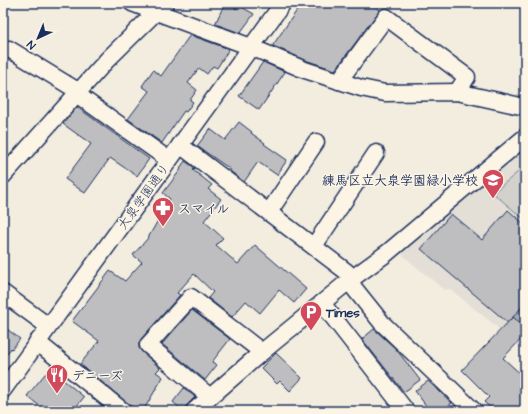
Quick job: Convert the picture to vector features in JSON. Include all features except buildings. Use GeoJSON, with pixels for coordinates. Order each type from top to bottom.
{"type":"FeatureCollection","features":[{"type":"Feature","properties":{"kind":"street"},"geometry":{"type":"LineString","coordinates":[[132,3],[160,8],[305,70],[361,88],[385,93],[457,92],[525,107]]}},
{"type":"Feature","properties":{"kind":"street","name":"大泉学園通り"},"geometry":{"type":"LineString","coordinates":[[3,390],[283,3]]}},
{"type":"Feature","properties":{"kind":"street"},"geometry":{"type":"LineString","coordinates":[[5,171],[107,60],[160,8]]}},
{"type":"Feature","properties":{"kind":"street"},"geometry":{"type":"LineString","coordinates":[[339,82],[386,17],[467,78],[457,92]]}},
{"type":"Feature","properties":{"kind":"street"},"geometry":{"type":"LineString","coordinates":[[8,49],[73,88],[82,98],[169,160]]}},
{"type":"Feature","properties":{"kind":"street"},"geometry":{"type":"LineString","coordinates":[[194,411],[262,352],[350,280],[387,253],[525,137]]}},
{"type":"Feature","properties":{"kind":"street"},"geometry":{"type":"LineString","coordinates":[[269,212],[316,142]]}},
{"type":"Feature","properties":{"kind":"street"},"geometry":{"type":"LineString","coordinates":[[180,145],[348,272],[354,288],[382,323],[474,411]]}},
{"type":"Feature","properties":{"kind":"street"},"geometry":{"type":"LineString","coordinates":[[314,246],[376,153]]}},
{"type":"Feature","properties":{"kind":"street"},"geometry":{"type":"LineString","coordinates":[[3,293],[48,326]]}},
{"type":"Feature","properties":{"kind":"street"},"geometry":{"type":"LineString","coordinates":[[210,397],[148,345],[191,297],[262,352]]}},
{"type":"Feature","properties":{"kind":"street"},"geometry":{"type":"LineString","coordinates":[[322,303],[406,411]]}},
{"type":"Feature","properties":{"kind":"street"},"geometry":{"type":"LineString","coordinates":[[37,342],[123,411]]}},
{"type":"Feature","properties":{"kind":"shaded area","name":"練馬区立大泉学園緑小学校"},"geometry":{"type":"Polygon","coordinates":[[[525,147],[525,350],[450,289],[444,290],[399,252],[525,147]]]}},
{"type":"Feature","properties":{"kind":"shaded area"},"geometry":{"type":"Polygon","coordinates":[[[525,166],[525,220],[493,193],[525,166]]]}},
{"type":"Feature","properties":{"kind":"shaded area"},"geometry":{"type":"Polygon","coordinates":[[[525,303],[525,327],[513,317],[525,303]]]}},
{"type":"Feature","properties":{"kind":"place","name":"練馬区立大泉学園緑小学校"},"geometry":{"type":"Point","coordinates":[493,200]}},
{"type":"Feature","properties":{"kind":"place","name":"スマイル"},"geometry":{"type":"Point","coordinates":[163,228]}},
{"type":"Feature","properties":{"kind":"place","name":"Times"},"geometry":{"type":"Point","coordinates":[311,332]}},
{"type":"Feature","properties":{"kind":"place","name":"デニーズ"},"geometry":{"type":"Point","coordinates":[57,394]}}]}
